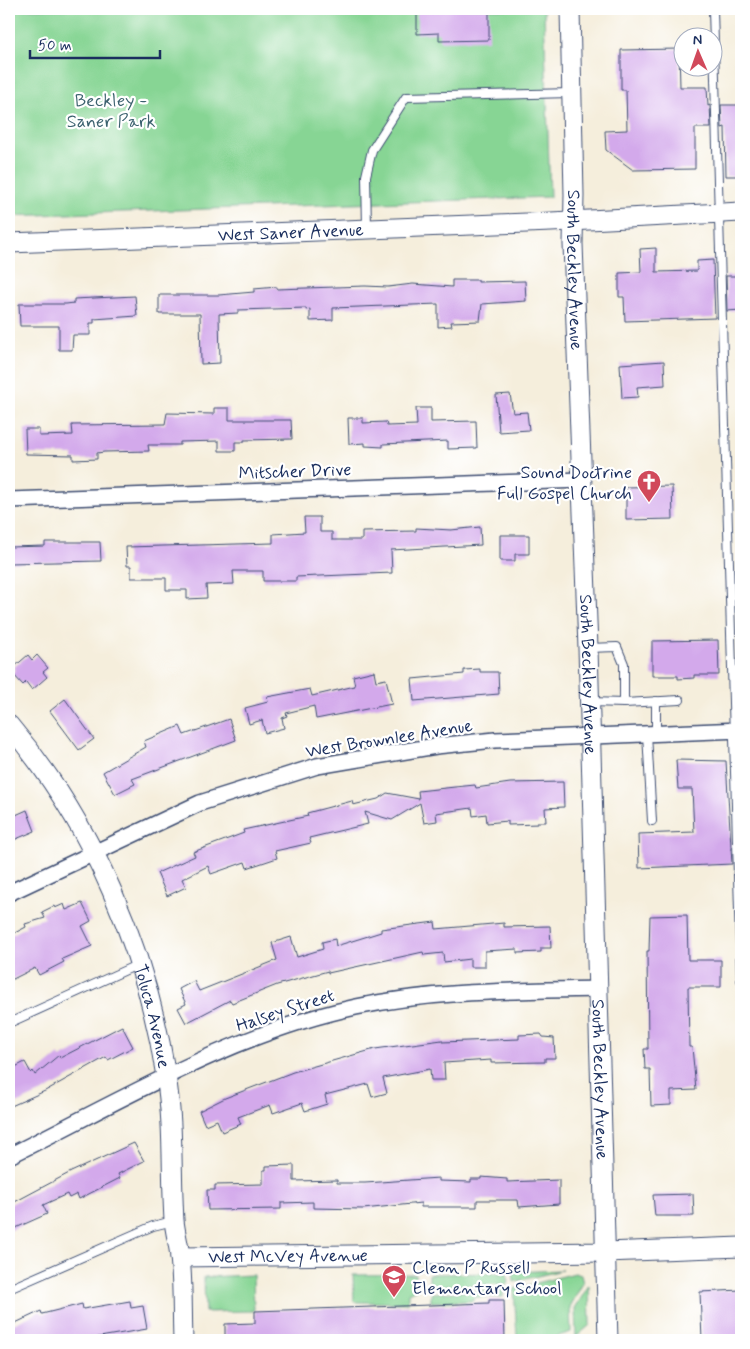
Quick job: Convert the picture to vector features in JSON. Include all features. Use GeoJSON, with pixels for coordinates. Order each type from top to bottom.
{"type":"FeatureCollection","features":[{"type":"Feature","properties":{"kind":"street","name":"South Beckley Avenue"},"geometry":{"type":"LineString","coordinates":[[570,9],[574,221],[608,1340]]}},
{"type":"Feature","properties":{"kind":"street","name":"West Saner Avenue"},"geometry":{"type":"LineString","coordinates":[[9,243],[366,230],[741,212]]}},
{"type":"Feature","properties":{"kind":"street","name":"Mitscher Drive"},"geometry":{"type":"LineString","coordinates":[[9,500],[582,480]]}},
{"type":"Feature","properties":{"kind":"street","name":"Toluca Avenue"},"geometry":{"type":"LineString","coordinates":[[9,725],[60,795],[93,851],[114,896],[139,964],[155,1017],[166,1078],[173,1152],[174,1221],[180,1257],[183,1340]]}},
{"type":"Feature","properties":{"kind":"street","name":"West Brownlee Avenue"},"geometry":{"type":"LineString","coordinates":[[9,892],[93,851],[200,803],[317,766],[436,746],[495,740],[738,731]]}},
{"type":"Feature","properties":{"kind":"street","name":"Halsey Street"},"geometry":{"type":"LineString","coordinates":[[9,1156],[230,1048],[303,1021],[356,1007],[423,997],[598,989]]}},
{"type":"Feature","properties":{"kind":"street","name":"West McVey Avenue"},"geometry":{"type":"LineString","coordinates":[[180,1257],[605,1252],[741,1247]]}},
{"type":"Feature","properties":{"kind":"lane"},"geometry":{"type":"LineString","coordinates":[[713,9],[738,731],[741,980]]}},
{"type":"Feature","properties":{"kind":"lane"},"geometry":{"type":"LineString","coordinates":[[366,230],[366,176],[372,150],[406,98],[573,93]]}},
{"type":"Feature","properties":{"kind":"lane"},"geometry":{"type":"LineString","coordinates":[[588,648],[617,647],[624,664],[624,702]]}},
{"type":"Feature","properties":{"kind":"lane"},"geometry":{"type":"LineString","coordinates":[[589,702],[680,700]]}},
{"type":"Feature","properties":{"kind":"lane"},"geometry":{"type":"LineString","coordinates":[[652,821],[652,733],[656,701]]}},
{"type":"Feature","properties":{"kind":"lane"},"geometry":{"type":"LineString","coordinates":[[9,1023],[139,964]]}},
{"type":"Feature","properties":{"kind":"lane"},"geometry":{"type":"LineString","coordinates":[[9,1289],[153,1226],[174,1221]]}},
{"type":"Feature","properties":{"kind":"green space","name":"Beckley - Saner Park"},"geometry":{"type":"Polygon","coordinates":[[[9,9],[544,9],[550,197],[9,216],[9,9]]]}},
{"type":"Feature","properties":{"kind":"green space"},"geometry":{"type":"Polygon","coordinates":[[[562,1270],[514,1282],[513,1272],[562,1270]]]}},
{"type":"Feature","properties":{"kind":"green space"},"geometry":{"type":"Polygon","coordinates":[[[507,1273],[508,1284],[429,1286],[429,1274],[507,1273]]]}},
{"type":"Feature","properties":{"kind":"green space"},"geometry":{"type":"Polygon","coordinates":[[[575,1273],[581,1275],[583,1283],[570,1307],[571,1332],[546,1340],[523,1340],[517,1337],[514,1289],[575,1273]]]}},
{"type":"Feature","properties":{"kind":"green space"},"geometry":{"type":"Polygon","coordinates":[[[416,1274],[417,1289],[408,1293],[408,1303],[354,1302],[353,1275],[416,1274]]]}},
{"type":"Feature","properties":{"kind":"green space"},"geometry":{"type":"Polygon","coordinates":[[[253,1275],[254,1311],[205,1312],[204,1277],[253,1275]]]}},
{"type":"Feature","properties":{"kind":"green space"},"geometry":{"type":"Polygon","coordinates":[[[589,1285],[590,1325],[576,1337],[575,1308],[589,1285]]]}},
{"type":"Feature","properties":{"kind":"green space"},"geometry":{"type":"Polygon","coordinates":[[[503,1290],[503,1297],[474,1297],[474,1301],[431,1302],[431,1293],[503,1290]]]}},
{"type":"Feature","properties":{"kind":"building"},"geometry":{"type":"Polygon","coordinates":[[[417,9],[489,9],[489,40],[439,41],[439,33],[417,34],[417,9]]]}},
{"type":"Feature","properties":{"kind":"building"},"geometry":{"type":"Polygon","coordinates":[[[672,49],[672,78],[680,78],[680,87],[707,87],[711,128],[695,128],[695,169],[633,170],[606,150],[605,131],[627,130],[626,90],[621,90],[621,50],[672,49]]]}},
{"type":"Feature","properties":{"kind":"building"},"geometry":{"type":"Polygon","coordinates":[[[721,105],[741,105],[741,176],[726,176],[725,127],[722,128],[721,105]]]}},
{"type":"Feature","properties":{"kind":"building"},"geometry":{"type":"Polygon","coordinates":[[[656,248],[656,272],[697,271],[697,261],[713,260],[715,318],[625,321],[624,297],[619,297],[619,273],[641,272],[640,249],[656,248]]]}},
{"type":"Feature","properties":{"kind":"building"},"geometry":{"type":"Polygon","coordinates":[[[726,276],[741,276],[741,310],[727,311],[726,276]]]}},
{"type":"Feature","properties":{"kind":"building"},"geometry":{"type":"Polygon","coordinates":[[[452,280],[478,280],[478,282],[525,281],[526,301],[482,304],[480,321],[451,322],[452,326],[438,327],[438,304],[333,308],[333,320],[310,321],[310,309],[306,310],[306,308],[238,310],[238,313],[219,314],[220,363],[201,364],[200,314],[159,314],[159,295],[219,295],[254,292],[254,289],[277,287],[277,289],[388,287],[413,284],[452,287],[452,280]]]}},
{"type":"Feature","properties":{"kind":"building"},"geometry":{"type":"Polygon","coordinates":[[[135,296],[137,316],[94,319],[94,323],[90,323],[90,335],[73,335],[72,350],[59,350],[59,326],[20,326],[19,304],[66,304],[74,303],[74,299],[135,296]]]}},
{"type":"Feature","properties":{"kind":"building"},"geometry":{"type":"Polygon","coordinates":[[[664,361],[665,385],[637,387],[638,397],[622,398],[620,364],[664,361]]]}},
{"type":"Feature","properties":{"kind":"building"},"geometry":{"type":"Polygon","coordinates":[[[510,394],[513,413],[527,412],[529,430],[499,432],[496,395],[510,394]]]}},
{"type":"Feature","properties":{"kind":"building"},"geometry":{"type":"Polygon","coordinates":[[[214,408],[229,408],[229,420],[291,420],[292,439],[244,440],[244,442],[235,442],[235,451],[219,451],[219,441],[180,442],[180,445],[148,445],[149,451],[97,453],[97,459],[73,460],[73,455],[26,454],[25,429],[39,429],[39,436],[73,435],[72,425],[165,424],[167,413],[214,414],[214,408]]]}},
{"type":"Feature","properties":{"kind":"building"},"geometry":{"type":"Polygon","coordinates":[[[416,408],[431,408],[431,422],[476,421],[477,448],[448,449],[448,441],[383,444],[383,447],[365,446],[365,443],[349,444],[348,418],[363,418],[363,423],[386,422],[387,426],[417,425],[416,408]]]}},
{"type":"Feature","properties":{"kind":"building","name":"Sound Doctrine Full Gospel Church"},"geometry":{"type":"Polygon","coordinates":[[[672,486],[673,519],[626,520],[626,487],[672,486]]]}},
{"type":"Feature","properties":{"kind":"building"},"geometry":{"type":"Polygon","coordinates":[[[304,517],[320,517],[320,532],[332,532],[332,540],[362,540],[362,532],[416,531],[416,528],[451,530],[480,527],[481,545],[391,550],[392,573],[296,577],[296,581],[263,581],[263,571],[233,571],[234,584],[206,585],[207,598],[187,599],[187,590],[166,590],[166,578],[131,578],[131,566],[127,566],[126,547],[273,543],[273,534],[305,532],[304,517]]]}},
{"type":"Feature","properties":{"kind":"building"},"geometry":{"type":"Polygon","coordinates":[[[500,535],[529,535],[529,554],[515,554],[515,561],[500,561],[500,535]]]}},
{"type":"Feature","properties":{"kind":"building"},"geometry":{"type":"Polygon","coordinates":[[[45,542],[100,542],[101,561],[9,563],[9,547],[45,546],[45,542]]]}},
{"type":"Feature","properties":{"kind":"building"},"geometry":{"type":"Polygon","coordinates":[[[718,640],[719,675],[694,675],[694,678],[678,679],[678,676],[652,676],[652,641],[718,640]]]}},
{"type":"Feature","properties":{"kind":"building"},"geometry":{"type":"Polygon","coordinates":[[[28,655],[32,660],[37,655],[48,668],[43,672],[47,677],[32,690],[26,682],[23,685],[12,673],[15,670],[13,668],[28,655]]]}},
{"type":"Feature","properties":{"kind":"building"},"geometry":{"type":"Polygon","coordinates":[[[480,669],[480,672],[498,672],[499,694],[414,701],[412,679],[464,674],[464,670],[480,669]]]}},
{"type":"Feature","properties":{"kind":"building"},"geometry":{"type":"Polygon","coordinates":[[[374,671],[376,681],[386,679],[392,704],[316,719],[314,706],[286,713],[287,716],[282,718],[284,728],[265,733],[262,720],[249,724],[245,708],[268,702],[267,697],[310,689],[312,696],[355,686],[353,676],[374,671]]]}},
{"type":"Feature","properties":{"kind":"building"},"geometry":{"type":"Polygon","coordinates":[[[65,699],[94,739],[79,750],[50,711],[65,699]]]}},
{"type":"Feature","properties":{"kind":"building"},"geometry":{"type":"Polygon","coordinates":[[[229,719],[236,740],[132,779],[135,784],[115,794],[103,772],[146,747],[144,741],[180,726],[184,735],[229,719]]]}},
{"type":"Feature","properties":{"kind":"building"},"geometry":{"type":"Polygon","coordinates":[[[676,760],[726,761],[732,864],[639,868],[638,834],[694,832],[692,789],[678,789],[676,760]]]}},
{"type":"Feature","properties":{"kind":"building"},"geometry":{"type":"Polygon","coordinates":[[[563,782],[564,807],[545,808],[546,822],[538,822],[538,824],[508,825],[508,821],[487,823],[486,814],[473,816],[472,808],[436,813],[437,821],[424,823],[420,803],[392,820],[365,812],[368,824],[309,838],[311,843],[275,851],[277,858],[247,868],[245,862],[211,874],[208,866],[182,879],[186,887],[167,896],[157,873],[195,856],[193,852],[244,833],[243,830],[308,816],[307,813],[352,801],[353,805],[378,799],[387,793],[419,799],[418,791],[475,785],[476,788],[510,783],[563,782]]]}},
{"type":"Feature","properties":{"kind":"building"},"geometry":{"type":"Polygon","coordinates":[[[27,810],[35,831],[9,842],[9,818],[27,810]]]}},
{"type":"Feature","properties":{"kind":"building"},"geometry":{"type":"Polygon","coordinates":[[[82,903],[91,921],[82,926],[92,946],[62,959],[64,962],[39,975],[35,968],[9,981],[9,936],[26,927],[25,924],[45,918],[42,912],[54,906],[55,908],[64,904],[66,910],[82,903]]]}},
{"type":"Feature","properties":{"kind":"building"},"geometry":{"type":"Polygon","coordinates":[[[687,915],[688,960],[721,960],[721,987],[688,987],[689,1047],[692,1047],[696,1090],[671,1091],[671,1105],[651,1106],[650,1069],[645,1069],[644,1049],[648,1049],[647,951],[649,951],[650,916],[687,915]]]}},
{"type":"Feature","properties":{"kind":"building"},"geometry":{"type":"Polygon","coordinates":[[[435,922],[436,929],[504,923],[504,927],[550,926],[551,948],[541,948],[541,952],[517,953],[517,949],[485,951],[485,967],[470,967],[470,959],[444,962],[443,953],[424,955],[423,952],[328,973],[328,971],[277,985],[232,1003],[230,1000],[186,1023],[178,1008],[186,1004],[179,989],[194,981],[199,991],[277,960],[272,943],[291,937],[297,957],[323,949],[322,942],[335,939],[336,946],[381,932],[381,929],[435,922]]]}},
{"type":"Feature","properties":{"kind":"building"},"geometry":{"type":"Polygon","coordinates":[[[122,1026],[133,1047],[108,1060],[106,1057],[45,1091],[9,1107],[9,1070],[25,1062],[31,1073],[33,1071],[35,1075],[59,1055],[60,1058],[122,1026]]]}},
{"type":"Feature","properties":{"kind":"building"},"geometry":{"type":"Polygon","coordinates":[[[541,1034],[543,1037],[554,1038],[555,1058],[545,1058],[545,1062],[491,1063],[491,1060],[444,1063],[445,1080],[431,1080],[430,1069],[383,1078],[387,1093],[372,1097],[368,1084],[325,1095],[327,1104],[305,1111],[302,1103],[273,1113],[270,1105],[238,1117],[241,1124],[222,1132],[217,1120],[205,1125],[199,1111],[225,1098],[293,1072],[375,1049],[442,1040],[442,1042],[519,1039],[519,1035],[541,1034]]]}},
{"type":"Feature","properties":{"kind":"building"},"geometry":{"type":"Polygon","coordinates":[[[134,1143],[144,1161],[118,1174],[120,1178],[79,1199],[77,1194],[69,1198],[67,1194],[43,1205],[47,1214],[9,1231],[9,1205],[71,1172],[134,1143]]]}},
{"type":"Feature","properties":{"kind":"building"},"geometry":{"type":"Polygon","coordinates":[[[294,1165],[294,1181],[337,1180],[337,1183],[365,1183],[439,1178],[439,1181],[471,1182],[471,1179],[481,1179],[481,1177],[507,1179],[507,1182],[559,1180],[559,1204],[519,1207],[518,1200],[477,1200],[477,1207],[421,1207],[421,1203],[363,1209],[313,1208],[313,1202],[281,1203],[281,1209],[208,1210],[207,1190],[215,1190],[215,1185],[263,1184],[263,1170],[266,1170],[266,1166],[294,1165]]]}},
{"type":"Feature","properties":{"kind":"building"},"geometry":{"type":"Polygon","coordinates":[[[693,1194],[694,1216],[655,1216],[653,1195],[693,1194]]]}},
{"type":"Feature","properties":{"kind":"building"},"geometry":{"type":"Polygon","coordinates":[[[741,1290],[741,1340],[702,1340],[700,1292],[741,1290]]]}},
{"type":"Feature","properties":{"kind":"building"},"geometry":{"type":"Polygon","coordinates":[[[489,1300],[504,1300],[505,1340],[225,1340],[225,1324],[255,1323],[255,1311],[489,1303],[489,1300]]]}},
{"type":"Feature","properties":{"kind":"building"},"geometry":{"type":"Polygon","coordinates":[[[130,1301],[131,1308],[143,1306],[147,1329],[82,1340],[14,1340],[9,1329],[9,1326],[41,1311],[42,1314],[82,1304],[83,1309],[130,1301]]]}},
{"type":"Feature","properties":{"kind":"place","name":"Sound Doctrine Full Gospel Church"},"geometry":{"type":"Point","coordinates":[649,503]}},
{"type":"Feature","properties":{"kind":"place","name":"Cleon P Russell Elementary School"},"geometry":{"type":"Point","coordinates":[394,1298]}}]}
